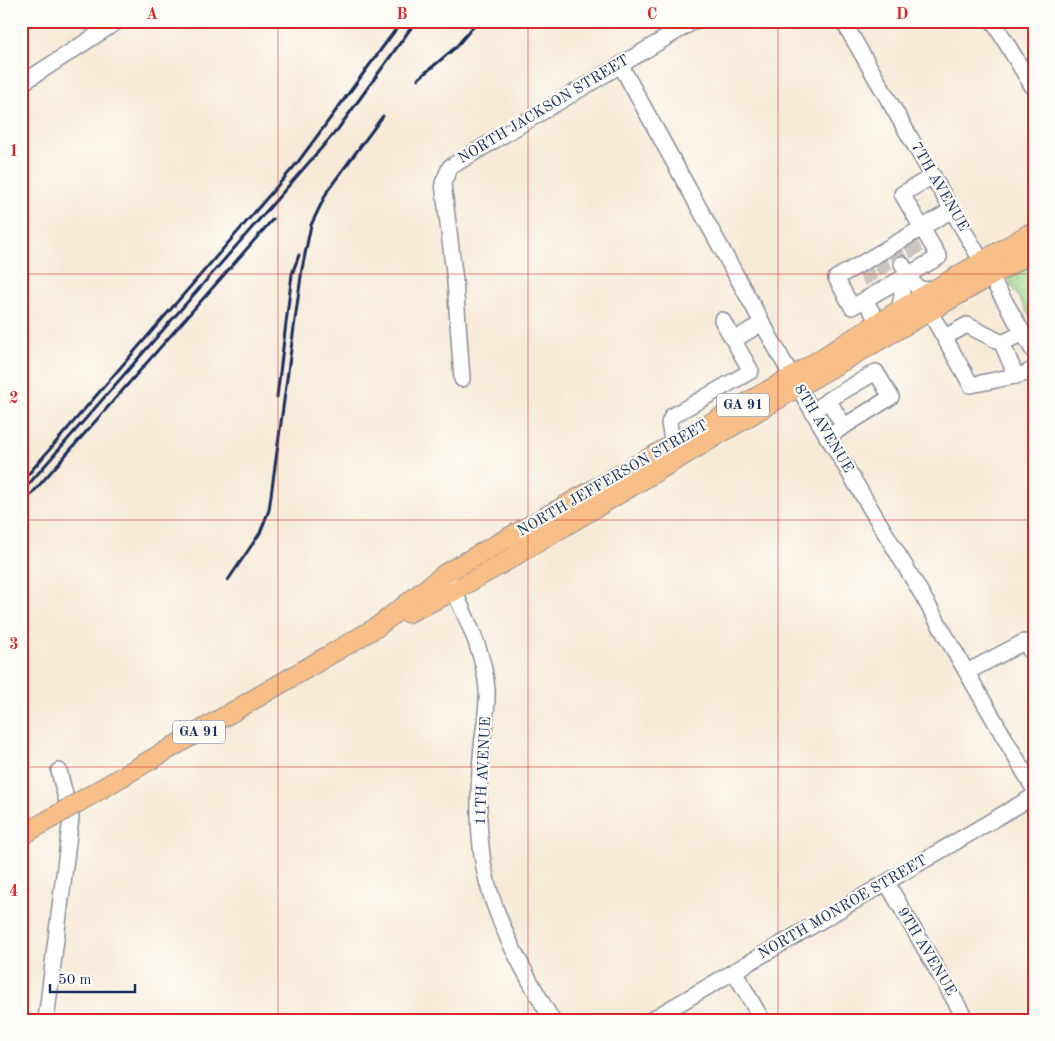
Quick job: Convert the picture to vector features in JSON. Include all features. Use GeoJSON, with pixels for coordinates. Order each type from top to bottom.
{"type":"FeatureCollection","features":[{"type":"Feature","properties":{"kind":"main road","name":"NORTH JEFFERSON STREET"},"geometry":{"type":"LineString","coordinates":[[377,627],[446,574],[673,444],[795,382],[839,364],[930,312],[986,270],[1034,230]]}},
{"type":"Feature","properties":{"kind":"main road","name":"NORTH JEFFERSON STREET"},"geometry":{"type":"LineString","coordinates":[[21,836],[377,627],[454,591],[795,382],[878,322],[934,289],[1034,251]]}},
{"type":"Feature","properties":{"kind":"street"},"geometry":{"type":"LineString","coordinates":[[21,84],[118,21]]}},
{"type":"Feature","properties":{"kind":"street","name":"NORTH JACKSON STREET"},"geometry":{"type":"LineString","coordinates":[[462,379],[455,281],[443,182],[450,167],[694,21]]}},
{"type":"Feature","properties":{"kind":"street","name":"7TH AVENUE"},"geometry":{"type":"LineString","coordinates":[[843,21],[1034,352]]}},
{"type":"Feature","properties":{"kind":"street"},"geometry":{"type":"LineString","coordinates":[[992,21],[1034,89]]}},
{"type":"Feature","properties":{"kind":"street","name":"8TH AVENUE"},"geometry":{"type":"LineString","coordinates":[[621,66],[795,382],[1034,789]]}},
{"type":"Feature","properties":{"kind":"street"},"geometry":{"type":"LineString","coordinates":[[868,282],[914,251],[939,257],[902,194],[933,176]]}},
{"type":"Feature","properties":{"kind":"street"},"geometry":{"type":"LineString","coordinates":[[868,282],[914,251],[922,228],[952,210]]}},
{"type":"Feature","properties":{"kind":"street"},"geometry":{"type":"LineString","coordinates":[[892,266],[920,290],[934,289]]}},
{"type":"Feature","properties":{"kind":"street"},"geometry":{"type":"LineString","coordinates":[[892,266],[903,292],[902,302],[897,311]]}},
{"type":"Feature","properties":{"kind":"street"},"geometry":{"type":"LineString","coordinates":[[868,282],[878,322]]}},
{"type":"Feature","properties":{"kind":"street"},"geometry":{"type":"LineString","coordinates":[[930,312],[971,385],[1016,376],[1034,369]]}},
{"type":"Feature","properties":{"kind":"street"},"geometry":{"type":"LineString","coordinates":[[673,444],[669,423],[672,416],[751,371],[722,320]]}},
{"type":"Feature","properties":{"kind":"street"},"geometry":{"type":"LineString","coordinates":[[734,340],[762,323]]}},
{"type":"Feature","properties":{"kind":"street"},"geometry":{"type":"LineString","coordinates":[[945,337],[967,325],[1002,343],[1016,376]]}},
{"type":"Feature","properties":{"kind":"street"},"geometry":{"type":"LineString","coordinates":[[1002,343],[1023,333]]}},
{"type":"Feature","properties":{"kind":"street"},"geometry":{"type":"LineString","coordinates":[[839,364],[852,386]]}},
{"type":"Feature","properties":{"kind":"street"},"geometry":{"type":"LineString","coordinates":[[813,412],[828,400],[876,372],[891,397],[827,437]]}},
{"type":"Feature","properties":{"kind":"street"},"geometry":{"type":"LineString","coordinates":[[828,400],[844,426]]}},
{"type":"Feature","properties":{"kind":"street","name":"11TH AVENUE"},"geometry":{"type":"LineString","coordinates":[[446,574],[480,651],[487,689],[479,805],[484,866],[501,925],[552,1020]]}},
{"type":"Feature","properties":{"kind":"street"},"geometry":{"type":"LineString","coordinates":[[967,672],[1024,642],[1034,656]]}},
{"type":"Feature","properties":{"kind":"street"},"geometry":{"type":"LineString","coordinates":[[46,1020],[71,818],[59,771]]}},
{"type":"Feature","properties":{"kind":"street","name":"NORTH MONROE STREET"},"geometry":{"type":"LineString","coordinates":[[651,1020],[1034,796]]}},
{"type":"Feature","properties":{"kind":"street","name":"9TH AVENUE"},"geometry":{"type":"LineString","coordinates":[[887,883],[966,1020]]}},
{"type":"Feature","properties":{"kind":"street"},"geometry":{"type":"LineString","coordinates":[[734,971],[762,1020]]}},
{"type":"Feature","properties":{"kind":"green space"},"geometry":{"type":"Polygon","coordinates":[[[1034,263],[1034,324],[1008,279],[1034,263]]]}},
{"type":"Feature","properties":{"kind":"tunnel"},"geometry":{"type":"LineString","coordinates":[[911,244],[917,255]]}},
{"type":"Feature","properties":{"kind":"tunnel"},"geometry":{"type":"LineString","coordinates":[[896,253],[902,264]]}},
{"type":"Feature","properties":{"kind":"tunnel"},"geometry":{"type":"LineString","coordinates":[[880,262],[886,273]]}},
{"type":"Feature","properties":{"kind":"tunnel"},"geometry":{"type":"LineString","coordinates":[[865,271],[872,282]]}},
{"type":"Feature","properties":{"kind":"railway"},"geometry":{"type":"LineString","coordinates":[[25,478],[298,162],[402,21]]}},
{"type":"Feature","properties":{"kind":"railway"},"geometry":{"type":"LineString","coordinates":[[21,493],[338,129],[416,21]]}},
{"type":"Feature","properties":{"kind":"railway"},"geometry":{"type":"LineString","coordinates":[[418,79],[456,47],[478,21]]}},
{"type":"Feature","properties":{"kind":"railway"},"geometry":{"type":"LineString","coordinates":[[228,580],[260,533],[269,510],[302,269],[311,225],[328,190],[383,116]]}},
{"type":"Feature","properties":{"kind":"railway"},"geometry":{"type":"LineString","coordinates":[[21,506],[273,219]]}},
{"type":"Feature","properties":{"kind":"railway"},"geometry":{"type":"LineString","coordinates":[[277,397],[292,274],[299,255]]}}]}
